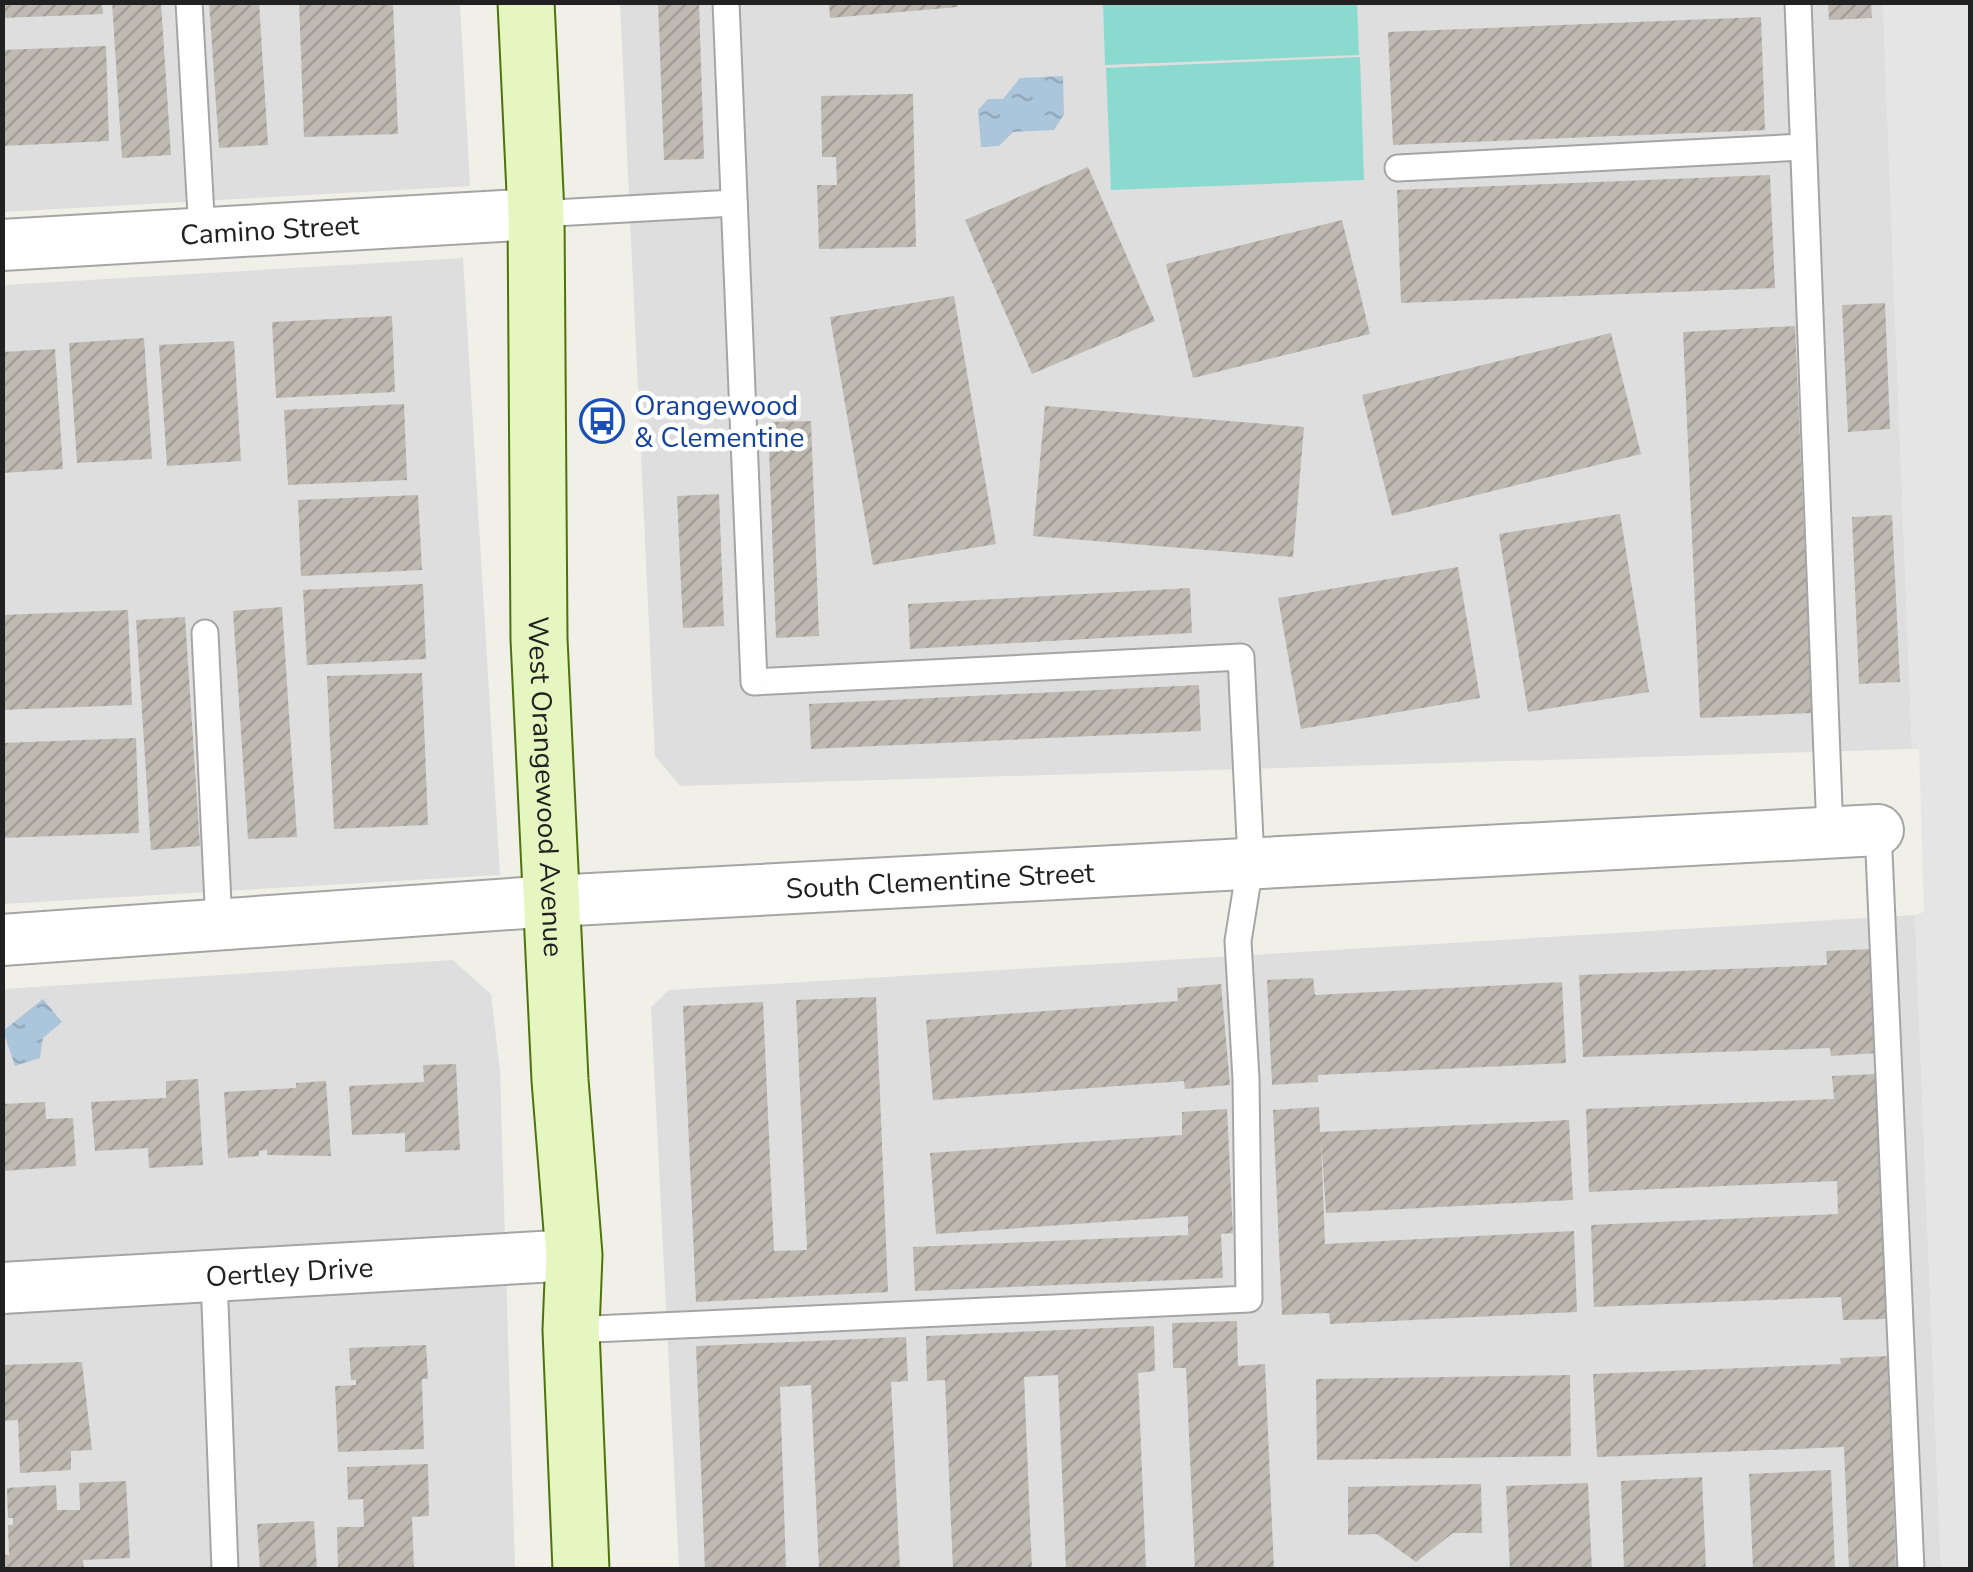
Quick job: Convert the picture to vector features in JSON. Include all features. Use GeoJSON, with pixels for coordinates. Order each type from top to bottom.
{"type":"FeatureCollection","features":[{"type":"Feature","properties":{"kind":"main road","name":"West Orangewood Avenue"},"geometry":{"type":"LineString","coordinates":[[526,2],[536,214],[539,638],[574,1255],[570,1330],[581,1570]]}},
{"type":"Feature","properties":{"kind":"street","name":"Camino Street"},"geometry":{"type":"LineString","coordinates":[[2,244],[536,214]]}},
{"type":"Feature","properties":{"kind":"street","name":"South Clementine Street"},"geometry":{"type":"LineString","coordinates":[[2,940],[552,901],[1251,860],[1878,830]]}},
{"type":"Feature","properties":{"kind":"street","name":"Oertley Drive"},"geometry":{"type":"LineString","coordinates":[[2,1288],[574,1255]]}},
{"type":"Feature","properties":{"kind":"lane"},"geometry":{"type":"LineString","coordinates":[[188,2],[202,232]]}},
{"type":"Feature","properties":{"kind":"lane"},"geometry":{"type":"LineString","coordinates":[[570,1330],[1249,1299],[1246,1079],[1238,941],[1251,860],[1242,657],[754,682],[726,2]]}},
{"type":"Feature","properties":{"kind":"lane"},"geometry":{"type":"LineString","coordinates":[[1798,2],[1830,833]]}},
{"type":"Feature","properties":{"kind":"lane"},"geometry":{"type":"LineString","coordinates":[[1398,168],[1804,147]]}},
{"type":"Feature","properties":{"kind":"lane"},"geometry":{"type":"LineString","coordinates":[[536,214],[734,203]]}},
{"type":"Feature","properties":{"kind":"lane"},"geometry":{"type":"LineString","coordinates":[[205,633],[219,924]]}},
{"type":"Feature","properties":{"kind":"lane"},"geometry":{"type":"LineString","coordinates":[[1878,830],[1911,1570]]}},
{"type":"Feature","properties":{"kind":"lane"},"geometry":{"type":"LineString","coordinates":[[214,1277],[225,1570]]}},
{"type":"Feature","properties":{"kind":"shaded area"},"geometry":{"type":"Polygon","coordinates":[[[3,3],[460,3],[470,186],[3,212],[3,3]]]}},
{"type":"Feature","properties":{"kind":"shaded area"},"geometry":{"type":"Polygon","coordinates":[[[620,3],[1883,3],[1912,749],[680,786],[655,756],[620,3]]]}},
{"type":"Feature","properties":{"kind":"shaded area"},"geometry":{"type":"Polygon","coordinates":[[[1103,3],[1357,3],[1359,55],[1105,65],[1103,3]]]}},
{"type":"Feature","properties":{"kind":"shaded area"},"geometry":{"type":"Polygon","coordinates":[[[1883,3],[1970,3],[1970,1569],[1941,1569],[1915,915],[1924,912],[1919,749],[1912,749],[1883,3]]]}},
{"type":"Feature","properties":{"kind":"shaded area"},"geometry":{"type":"Polygon","coordinates":[[[1360,57],[1364,180],[1111,190],[1106,68],[1360,57]]]}},
{"type":"Feature","properties":{"kind":"shaded area"},"geometry":{"type":"Polygon","coordinates":[[[463,258],[500,875],[3,904],[3,285],[463,258]]]}},
{"type":"Feature","properties":{"kind":"shaded area"},"geometry":{"type":"Polygon","coordinates":[[[1915,915],[1941,1569],[679,1569],[651,1007],[669,990],[1915,915]]]}},
{"type":"Feature","properties":{"kind":"shaded area"},"geometry":{"type":"Polygon","coordinates":[[[453,960],[491,994],[500,1070],[515,1569],[3,1570],[3,989],[453,960]]]}},
{"type":"Feature","properties":{"kind":"water"},"geometry":{"type":"Polygon","coordinates":[[[1063,76],[1064,114],[1054,130],[1013,132],[999,146],[981,147],[978,110],[988,99],[1003,99],[1020,78],[1063,76]]]}},
{"type":"Feature","properties":{"kind":"water"},"geometry":{"type":"Polygon","coordinates":[[[43,999],[62,1022],[43,1038],[40,1058],[15,1066],[3,1031],[43,999]]]}},
{"type":"Feature","properties":{"kind":"building"},"geometry":{"type":"Polygon","coordinates":[[[2,2],[102,2],[103,14],[2,18],[2,2]]]}},
{"type":"Feature","properties":{"kind":"building"},"geometry":{"type":"Polygon","coordinates":[[[112,2],[161,2],[171,155],[122,158],[112,2]]]}},
{"type":"Feature","properties":{"kind":"building"},"geometry":{"type":"Polygon","coordinates":[[[209,2],[259,2],[268,145],[219,148],[209,2]]]}},
{"type":"Feature","properties":{"kind":"building"},"geometry":{"type":"Polygon","coordinates":[[[299,2],[393,2],[398,134],[304,137],[299,2]]]}},
{"type":"Feature","properties":{"kind":"building"},"geometry":{"type":"Polygon","coordinates":[[[658,2],[699,2],[704,159],[664,160],[658,2]]]}},
{"type":"Feature","properties":{"kind":"building"},"geometry":{"type":"Polygon","coordinates":[[[829,2],[958,2],[958,7],[830,18],[829,2]]]}},
{"type":"Feature","properties":{"kind":"building"},"geometry":{"type":"Polygon","coordinates":[[[1828,2],[1871,2],[1872,18],[1829,20],[1828,2]]]}},
{"type":"Feature","properties":{"kind":"building"},"geometry":{"type":"Polygon","coordinates":[[[1761,17],[1765,130],[1393,145],[1388,32],[1761,17]]]}},
{"type":"Feature","properties":{"kind":"building"},"geometry":{"type":"Polygon","coordinates":[[[106,46],[109,141],[2,146],[2,50],[106,46]]]}},
{"type":"Feature","properties":{"kind":"building"},"geometry":{"type":"Polygon","coordinates":[[[913,94],[916,247],[819,249],[817,185],[837,185],[836,157],[822,157],[821,96],[913,94]]]}},
{"type":"Feature","properties":{"kind":"building"},"geometry":{"type":"Polygon","coordinates":[[[1088,167],[1155,321],[1032,374],[965,220],[1088,167]]]}},
{"type":"Feature","properties":{"kind":"building"},"geometry":{"type":"Polygon","coordinates":[[[1770,175],[1775,288],[1401,303],[1397,190],[1770,175]]]}},
{"type":"Feature","properties":{"kind":"building"},"geometry":{"type":"Polygon","coordinates":[[[1342,220],[1370,334],[1193,378],[1166,264],[1342,220]]]}},
{"type":"Feature","properties":{"kind":"building"},"geometry":{"type":"Polygon","coordinates":[[[954,296],[996,544],[873,565],[830,317],[954,296]]]}},
{"type":"Feature","properties":{"kind":"building"},"geometry":{"type":"Polygon","coordinates":[[[1885,303],[1890,429],[1848,432],[1842,305],[1885,303]]]}},
{"type":"Feature","properties":{"kind":"building"},"geometry":{"type":"Polygon","coordinates":[[[392,316],[395,392],[276,398],[272,322],[392,316]]]}},
{"type":"Feature","properties":{"kind":"building"},"geometry":{"type":"Polygon","coordinates":[[[1795,326],[1812,713],[1700,718],[1683,332],[1795,326]]]}},
{"type":"Feature","properties":{"kind":"building"},"geometry":{"type":"Polygon","coordinates":[[[1611,333],[1641,454],[1392,516],[1362,395],[1611,333]]]}},
{"type":"Feature","properties":{"kind":"building"},"geometry":{"type":"Polygon","coordinates":[[[144,338],[152,459],[77,463],[69,343],[144,338]]]}},
{"type":"Feature","properties":{"kind":"building"},"geometry":{"type":"Polygon","coordinates":[[[234,341],[241,461],[167,466],[159,345],[234,341]]]}},
{"type":"Feature","properties":{"kind":"building"},"geometry":{"type":"Polygon","coordinates":[[[55,349],[63,469],[2,473],[2,352],[55,349]]]}},
{"type":"Feature","properties":{"kind":"building"},"geometry":{"type":"Polygon","coordinates":[[[404,404],[407,480],[288,485],[284,410],[404,404]]]}},
{"type":"Feature","properties":{"kind":"building"},"geometry":{"type":"Polygon","coordinates":[[[1045,406],[1304,427],[1293,557],[1033,536],[1045,406]]]}},
{"type":"Feature","properties":{"kind":"building"},"geometry":{"type":"Polygon","coordinates":[[[811,421],[819,636],[776,638],[768,422],[811,421]]]}},
{"type":"Feature","properties":{"kind":"building"},"geometry":{"type":"Polygon","coordinates":[[[719,494],[724,626],[683,628],[677,496],[719,494]]]}},
{"type":"Feature","properties":{"kind":"building"},"geometry":{"type":"Polygon","coordinates":[[[418,495],[422,570],[301,576],[298,500],[418,495]]]}},
{"type":"Feature","properties":{"kind":"building"},"geometry":{"type":"Polygon","coordinates":[[[1620,514],[1649,692],[1528,712],[1499,534],[1620,514]]]}},
{"type":"Feature","properties":{"kind":"building"},"geometry":{"type":"Polygon","coordinates":[[[1892,515],[1900,682],[1859,684],[1852,517],[1892,515]]]}},
{"type":"Feature","properties":{"kind":"building"},"geometry":{"type":"Polygon","coordinates":[[[1458,567],[1480,698],[1301,729],[1278,598],[1458,567]]]}},
{"type":"Feature","properties":{"kind":"building"},"geometry":{"type":"Polygon","coordinates":[[[423,584],[426,659],[307,665],[303,590],[423,584]]]}},
{"type":"Feature","properties":{"kind":"building"},"geometry":{"type":"Polygon","coordinates":[[[1190,588],[1192,633],[910,649],[908,604],[1190,588]]]}},
{"type":"Feature","properties":{"kind":"building"},"geometry":{"type":"Polygon","coordinates":[[[282,607],[297,837],[248,839],[233,611],[282,607]]]}},
{"type":"Feature","properties":{"kind":"building"},"geometry":{"type":"Polygon","coordinates":[[[128,610],[132,705],[2,710],[2,615],[128,610]]]}},
{"type":"Feature","properties":{"kind":"building"},"geometry":{"type":"Polygon","coordinates":[[[185,617],[200,846],[151,850],[136,620],[185,617]]]}},
{"type":"Feature","properties":{"kind":"building"},"geometry":{"type":"Polygon","coordinates":[[[422,673],[428,825],[334,829],[327,676],[422,673]]]}},
{"type":"Feature","properties":{"kind":"building"},"geometry":{"type":"Polygon","coordinates":[[[1199,685],[1201,731],[811,749],[809,704],[1199,685]]]}},
{"type":"Feature","properties":{"kind":"building"},"geometry":{"type":"Polygon","coordinates":[[[136,738],[139,833],[2,838],[2,743],[136,738]]]}},
{"type":"Feature","properties":{"kind":"building"},"geometry":{"type":"Polygon","coordinates":[[[1872,949],[1878,1053],[1831,1056],[1830,1048],[1583,1057],[1579,975],[1827,965],[1826,951],[1872,949]]]}},
{"type":"Feature","properties":{"kind":"building"},"geometry":{"type":"Polygon","coordinates":[[[1313,978],[1315,995],[1562,982],[1566,1063],[1318,1075],[1318,1082],[1272,1085],[1267,980],[1313,978]]]}},
{"type":"Feature","properties":{"kind":"building"},"geometry":{"type":"Polygon","coordinates":[[[1221,984],[1230,1085],[1185,1089],[1184,1081],[933,1100],[926,1020],[1178,1001],[1177,988],[1221,984]]]}},
{"type":"Feature","properties":{"kind":"building"},"geometry":{"type":"Polygon","coordinates":[[[876,997],[888,1292],[696,1302],[683,1006],[763,1002],[774,1251],[807,1250],[796,1000],[876,997]]]}},
{"type":"Feature","properties":{"kind":"building"},"geometry":{"type":"Polygon","coordinates":[[[456,1064],[460,1150],[405,1152],[405,1133],[352,1135],[349,1086],[424,1082],[423,1065],[456,1064]]]}},
{"type":"Feature","properties":{"kind":"building"},"geometry":{"type":"Polygon","coordinates":[[[1876,1074],[1886,1319],[1843,1320],[1841,1297],[1594,1307],[1591,1225],[1838,1214],[1837,1181],[1589,1192],[1586,1109],[1834,1099],[1832,1076],[1876,1074]]]}},
{"type":"Feature","properties":{"kind":"building"},"geometry":{"type":"Polygon","coordinates":[[[198,1079],[203,1165],[149,1168],[148,1148],[95,1151],[91,1102],[166,1098],[166,1081],[198,1079]]]}},
{"type":"Feature","properties":{"kind":"building"},"geometry":{"type":"Polygon","coordinates":[[[326,1081],[331,1156],[267,1155],[267,1150],[259,1151],[259,1156],[228,1158],[224,1092],[296,1088],[296,1083],[326,1081]]]}},
{"type":"Feature","properties":{"kind":"building"},"geometry":{"type":"Polygon","coordinates":[[[45,1102],[46,1119],[73,1118],[76,1166],[2,1171],[2,1104],[45,1102]]]}},
{"type":"Feature","properties":{"kind":"building"},"geometry":{"type":"Polygon","coordinates":[[[1319,1107],[1320,1132],[1569,1120],[1573,1200],[1326,1213],[1321,1138],[1325,1244],[1574,1231],[1577,1312],[1330,1324],[1329,1313],[1282,1315],[1273,1110],[1319,1107]]]}},
{"type":"Feature","properties":{"kind":"building"},"geometry":{"type":"Polygon","coordinates":[[[1227,1109],[1233,1233],[1221,1234],[1223,1278],[915,1291],[913,1247],[1188,1235],[1188,1216],[936,1234],[930,1153],[1182,1135],[1182,1112],[1227,1109]]]}},
{"type":"Feature","properties":{"kind":"building"},"geometry":{"type":"Polygon","coordinates":[[[1237,1321],[1238,1366],[1265,1364],[1274,1570],[1195,1570],[1186,1368],[1173,1368],[1172,1323],[1237,1321]]]}},
{"type":"Feature","properties":{"kind":"building"},"geometry":{"type":"Polygon","coordinates":[[[1154,1326],[1155,1371],[1138,1373],[1146,1570],[1066,1570],[1058,1375],[1024,1377],[1032,1570],[953,1570],[945,1380],[927,1381],[926,1336],[1154,1326]]]}},
{"type":"Feature","properties":{"kind":"building"},"geometry":{"type":"Polygon","coordinates":[[[906,1337],[908,1381],[891,1382],[900,1570],[819,1570],[811,1385],[780,1387],[786,1570],[705,1570],[696,1346],[906,1337]]]}},
{"type":"Feature","properties":{"kind":"building"},"geometry":{"type":"Polygon","coordinates":[[[426,1345],[428,1379],[422,1379],[424,1449],[338,1452],[335,1386],[356,1385],[356,1380],[351,1380],[349,1348],[426,1345]]]}},
{"type":"Feature","properties":{"kind":"building"},"geometry":{"type":"Polygon","coordinates":[[[1888,1356],[1896,1570],[1849,1570],[1844,1447],[1597,1457],[1593,1374],[1841,1364],[1840,1358],[1888,1356]]]}},
{"type":"Feature","properties":{"kind":"building"},"geometry":{"type":"Polygon","coordinates":[[[82,1362],[92,1450],[71,1451],[71,1470],[20,1473],[18,1420],[2,1421],[2,1365],[82,1362]]]}},
{"type":"Feature","properties":{"kind":"building"},"geometry":{"type":"Polygon","coordinates":[[[1570,1375],[1571,1456],[1317,1460],[1316,1379],[1570,1375]]]}},
{"type":"Feature","properties":{"kind":"building"},"geometry":{"type":"Polygon","coordinates":[[[428,1464],[429,1516],[412,1517],[414,1569],[338,1570],[337,1527],[364,1527],[363,1499],[348,1500],[347,1467],[428,1464]]]}},
{"type":"Feature","properties":{"kind":"building"},"geometry":{"type":"Polygon","coordinates":[[[1831,1470],[1835,1570],[1753,1570],[1749,1474],[1831,1470]]]}},
{"type":"Feature","properties":{"kind":"building"},"geometry":{"type":"Polygon","coordinates":[[[1702,1477],[1706,1570],[1624,1570],[1621,1481],[1702,1477]]]}},
{"type":"Feature","properties":{"kind":"building"},"geometry":{"type":"Polygon","coordinates":[[[126,1481],[130,1558],[83,1560],[84,1570],[4,1570],[4,1555],[9,1555],[8,1525],[13,1525],[13,1518],[8,1518],[7,1488],[56,1485],[57,1510],[80,1510],[79,1483],[126,1481]]]}},
{"type":"Feature","properties":{"kind":"building"},"geometry":{"type":"Polygon","coordinates":[[[1588,1483],[1592,1570],[1510,1570],[1506,1486],[1588,1483]]]}},
{"type":"Feature","properties":{"kind":"building"},"geometry":{"type":"Polygon","coordinates":[[[1481,1484],[1482,1533],[1453,1533],[1416,1562],[1377,1534],[1348,1535],[1348,1487],[1481,1484]]]}},
{"type":"Feature","properties":{"kind":"building"},"geometry":{"type":"Polygon","coordinates":[[[314,1521],[317,1570],[260,1570],[257,1524],[314,1521]]]}},
{"type":"Feature","properties":{"kind":"place","name":"Orangewood & Clementine"},"geometry":{"type":"Point","coordinates":[602,421]}}]}
